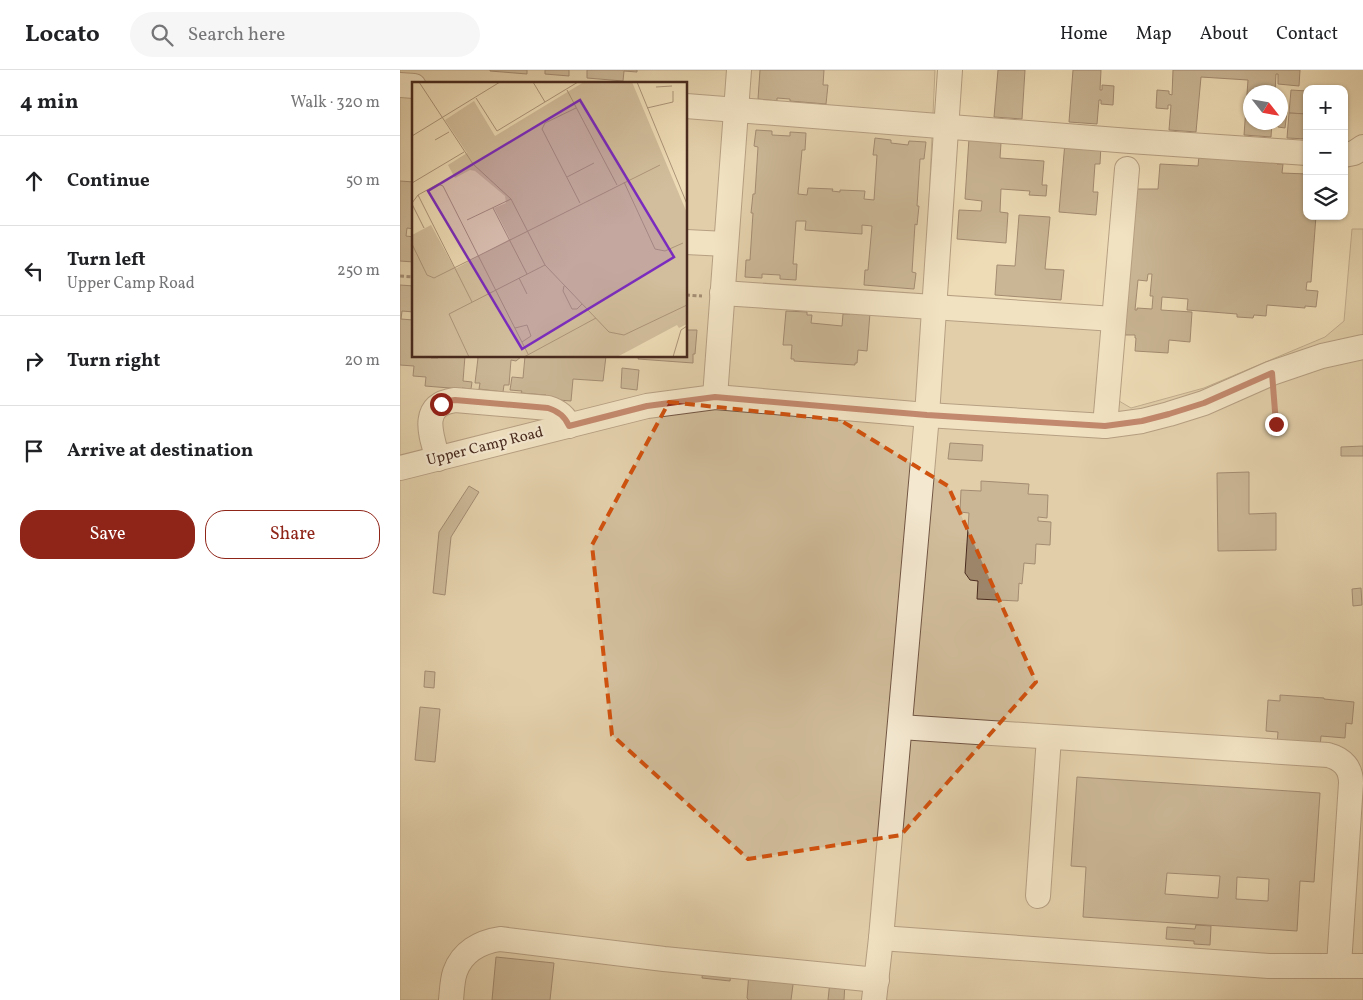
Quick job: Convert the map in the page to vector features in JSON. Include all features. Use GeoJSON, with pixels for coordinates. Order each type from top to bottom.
{"type":"FeatureCollection","features":[{"type":"Feature","properties":{"kind":"lane"},"geometry":{"type":"LineString","coordinates":[[715,397],[739,70]]}},
{"type":"Feature","properties":{"kind":"lane"},"geometry":{"type":"LineString","coordinates":[[451,1000],[454,974],[464,957],[480,944],[500,939],[664,959],[876,990],[927,415],[950,70]]}},
{"type":"Feature","properties":{"kind":"lane"},"geometry":{"type":"LineString","coordinates":[[688,106],[1303,153]]}},
{"type":"Feature","properties":{"kind":"lane"},"geometry":{"type":"LineString","coordinates":[[1348,155],[1354,154],[1363,147]]}},
{"type":"Feature","properties":{"kind":"lane"},"geometry":{"type":"LineString","coordinates":[[1105,426],[1127,169]]}},
{"type":"Feature","properties":{"kind":"lane"},"geometry":{"type":"LineString","coordinates":[[688,242],[726,244]]}},
{"type":"Feature","properties":{"kind":"lane"},"geometry":{"type":"LineString","coordinates":[[722,293],[934,306],[1114,320]]}},
{"type":"Feature","properties":{"kind":"lane","name":"Upper Camp Road"},"geometry":{"type":"LineString","coordinates":[[400,468],[647,406],[715,397],[927,415],[1105,426],[1142,421],[1169,414],[1204,403],[1272,373],[1322,356],[1363,347]]}},
{"type":"Feature","properties":{"kind":"lane"},"geometry":{"type":"LineString","coordinates":[[438,459],[429,424],[435,409],[448,401],[548,408],[563,416],[569,426]]}},
{"type":"Feature","properties":{"kind":"lane"},"geometry":{"type":"LineString","coordinates":[[900,727],[1328,755],[1341,760],[1350,770],[1351,783],[1339,965]]}},
{"type":"Feature","properties":{"kind":"lane"},"geometry":{"type":"LineString","coordinates":[[1038,896],[1049,737]]}},
{"type":"Feature","properties":{"kind":"lane"},"geometry":{"type":"LineString","coordinates":[[881,938],[1269,966],[1363,966]]}},
{"type":"Feature","properties":{"kind":"path"},"geometry":{"type":"LineString","coordinates":[[1272,373],[1276,424]]}},
{"type":"Feature","properties":{"kind":"highlighted area"},"geometry":{"type":"Polygon","coordinates":[[[669,402],[840,420],[948,486],[1036,682],[901,835],[748,859],[612,735],[592,545],[669,402]]]}},
{"type":"Feature","properties":{"kind":"shaded area"},"geometry":{"type":"Polygon","coordinates":[[[400,70],[935,70],[924,312],[1107,326],[1102,391],[1131,408],[1204,388],[1325,337],[1344,321],[1352,229],[1363,229],[1363,1000],[400,1000],[400,70]]]}},
{"type":"Feature","properties":{"kind":"building"},"geometry":{"type":"Polygon","coordinates":[[[527,70],[527,74],[490,71],[527,70]]]}},
{"type":"Feature","properties":{"kind":"building"},"geometry":{"type":"Polygon","coordinates":[[[545,70],[569,70],[569,76],[545,74],[545,70]]]}},
{"type":"Feature","properties":{"kind":"building"},"geometry":{"type":"Polygon","coordinates":[[[587,70],[637,70],[637,72],[624,71],[623,81],[587,78],[587,70]]]}},
{"type":"Feature","properties":{"kind":"building"},"geometry":{"type":"Polygon","coordinates":[[[760,70],[824,70],[823,85],[828,85],[826,104],[777,98],[777,101],[758,99],[760,70]]]}},
{"type":"Feature","properties":{"kind":"building"},"geometry":{"type":"Polygon","coordinates":[[[998,70],[1025,70],[1022,119],[994,117],[998,70]]]}},
{"type":"Feature","properties":{"kind":"building"},"geometry":{"type":"Polygon","coordinates":[[[1073,70],[1101,70],[1100,90],[1102,90],[1102,85],[1114,86],[1113,105],[1101,104],[1101,100],[1099,100],[1097,124],[1069,122],[1073,70]]]}},
{"type":"Feature","properties":{"kind":"building"},"geometry":{"type":"Polygon","coordinates":[[[1173,70],[1300,70],[1299,86],[1278,84],[1278,74],[1276,74],[1275,85],[1248,85],[1248,80],[1201,77],[1196,132],[1169,130],[1171,105],[1168,105],[1168,109],[1156,108],[1157,90],[1169,91],[1169,94],[1172,95],[1173,70]]]}},
{"type":"Feature","properties":{"kind":"building"},"geometry":{"type":"Polygon","coordinates":[[[1291,90],[1303,91],[1303,114],[1289,113],[1291,90]]]}},
{"type":"Feature","properties":{"kind":"building"},"geometry":{"type":"Polygon","coordinates":[[[1289,113],[1303,114],[1303,139],[1287,138],[1289,113]]]}},
{"type":"Feature","properties":{"kind":"building"},"geometry":{"type":"Polygon","coordinates":[[[756,130],[772,131],[772,135],[790,136],[790,132],[806,133],[805,150],[802,150],[798,194],[807,195],[808,188],[833,189],[832,191],[840,192],[840,190],[865,191],[864,199],[874,200],[877,155],[873,155],[875,138],[891,140],[891,143],[908,145],[909,141],[926,142],[924,159],[920,159],[917,206],[919,206],[917,225],[915,224],[912,272],[916,273],[914,289],[864,285],[865,270],[868,270],[872,226],[862,225],[862,234],[805,230],[806,221],[796,221],[793,264],[797,264],[796,280],[780,279],[780,275],[762,274],[762,278],[745,277],[746,260],[750,260],[753,213],[751,213],[753,194],[755,194],[758,147],[754,146],[756,130]]]}},
{"type":"Feature","properties":{"kind":"building"},"geometry":{"type":"Polygon","coordinates":[[[1244,130],[1271,130],[1271,137],[1244,135],[1244,130]]]}},
{"type":"Feature","properties":{"kind":"building"},"geometry":{"type":"Polygon","coordinates":[[[969,138],[1001,143],[1000,158],[1044,161],[1042,185],[1047,185],[1046,196],[1029,195],[1030,191],[1001,189],[1000,212],[1008,213],[1006,243],[957,239],[959,210],[981,211],[982,201],[965,199],[969,138]]]}},
{"type":"Feature","properties":{"kind":"building"},"geometry":{"type":"Polygon","coordinates":[[[1065,142],[1101,145],[1100,164],[1095,164],[1093,192],[1098,192],[1096,215],[1059,212],[1065,142]]]}},
{"type":"Feature","properties":{"kind":"building"},"geometry":{"type":"Polygon","coordinates":[[[1199,156],[1277,162],[1277,164],[1283,164],[1282,173],[1303,174],[1303,220],[1316,220],[1311,282],[1307,282],[1306,290],[1318,291],[1316,307],[1267,305],[1266,316],[1254,315],[1253,318],[1237,317],[1237,314],[1187,310],[1188,299],[1162,297],[1161,310],[1192,312],[1190,342],[1169,340],[1168,353],[1135,351],[1135,335],[1125,335],[1135,189],[1158,189],[1160,164],[1198,166],[1199,156]],[[1148,274],[1147,281],[1138,280],[1135,310],[1137,308],[1152,309],[1153,296],[1150,296],[1152,274],[1148,274]]]}},
{"type":"Feature","properties":{"kind":"building"},"geometry":{"type":"Polygon","coordinates":[[[400,181],[412,182],[412,229],[407,228],[406,236],[412,237],[412,262],[400,261],[400,181]]]}},
{"type":"Feature","properties":{"kind":"building"},"geometry":{"type":"Polygon","coordinates":[[[1019,215],[1050,217],[1045,269],[1064,270],[1061,300],[995,295],[997,265],[1015,266],[1019,215]]]}},
{"type":"Feature","properties":{"kind":"building"},"geometry":{"type":"Polygon","coordinates":[[[400,285],[412,286],[412,312],[402,311],[401,319],[412,320],[412,358],[465,358],[463,381],[472,382],[471,389],[425,386],[426,377],[413,376],[414,366],[400,365],[400,285]]]}},
{"type":"Feature","properties":{"kind":"building"},"geometry":{"type":"Polygon","coordinates":[[[786,311],[807,312],[807,315],[812,315],[811,323],[842,326],[843,314],[850,314],[851,312],[870,313],[867,351],[858,350],[857,363],[855,365],[794,361],[794,359],[791,359],[792,345],[783,345],[786,311]]]}},
{"type":"Feature","properties":{"kind":"building"},"geometry":{"type":"Polygon","coordinates":[[[688,330],[697,330],[693,363],[638,359],[688,358],[688,330]]]}},
{"type":"Feature","properties":{"kind":"building"},"geometry":{"type":"Polygon","coordinates":[[[478,358],[520,358],[516,361],[511,360],[509,385],[504,385],[503,392],[479,389],[480,383],[475,383],[478,358]]]}},
{"type":"Feature","properties":{"kind":"building"},"geometry":{"type":"Polygon","coordinates":[[[525,358],[606,358],[603,381],[573,379],[571,401],[546,399],[546,395],[510,390],[512,377],[523,378],[525,358]]]}},
{"type":"Feature","properties":{"kind":"building"},"geometry":{"type":"Polygon","coordinates":[[[622,368],[639,370],[637,390],[621,388],[622,368]]]}},
{"type":"Feature","properties":{"kind":"building"},"geometry":{"type":"Polygon","coordinates":[[[950,443],[983,445],[982,461],[948,459],[950,443]]]}},
{"type":"Feature","properties":{"kind":"building"},"geometry":{"type":"Polygon","coordinates":[[[1363,446],[1363,456],[1341,456],[1341,447],[1363,446]]]}},
{"type":"Feature","properties":{"kind":"building"},"geometry":{"type":"Polygon","coordinates":[[[1249,472],[1249,514],[1276,513],[1276,550],[1218,551],[1217,473],[1249,472]]]}},
{"type":"Feature","properties":{"kind":"building"},"geometry":{"type":"Polygon","coordinates":[[[981,481],[1029,484],[1028,494],[1048,495],[1047,518],[1038,517],[1038,521],[1051,522],[1050,545],[1036,544],[1035,564],[1024,563],[1022,584],[1019,583],[1018,601],[977,599],[978,581],[970,580],[965,573],[969,513],[960,512],[961,490],[981,491],[981,481]]]}},
{"type":"Feature","properties":{"kind":"building"},"geometry":{"type":"Polygon","coordinates":[[[469,486],[479,492],[451,537],[445,595],[433,593],[439,532],[469,486]]]}},
{"type":"Feature","properties":{"kind":"building"},"geometry":{"type":"Polygon","coordinates":[[[1361,588],[1362,605],[1353,606],[1352,589],[1361,588]]]}},
{"type":"Feature","properties":{"kind":"building"},"geometry":{"type":"Polygon","coordinates":[[[425,671],[435,672],[434,688],[424,687],[425,671]]]}},
{"type":"Feature","properties":{"kind":"building"},"geometry":{"type":"Polygon","coordinates":[[[1280,695],[1354,702],[1352,724],[1346,723],[1345,738],[1321,736],[1320,747],[1277,744],[1278,732],[1266,731],[1268,700],[1280,701],[1280,695]]]}},
{"type":"Feature","properties":{"kind":"building"},"geometry":{"type":"Polygon","coordinates":[[[420,707],[440,709],[435,762],[415,760],[420,707]]]}},
{"type":"Feature","properties":{"kind":"building"},"geometry":{"type":"Polygon","coordinates":[[[1077,777],[1320,793],[1314,882],[1300,881],[1297,931],[1083,917],[1086,867],[1071,866],[1077,777]],[[1167,873],[1165,894],[1218,898],[1220,876],[1167,873]],[[1237,877],[1236,899],[1268,901],[1269,879],[1237,877]]]}},
{"type":"Feature","properties":{"kind":"building"},"geometry":{"type":"Polygon","coordinates":[[[1196,925],[1211,926],[1210,945],[1194,944],[1194,941],[1166,939],[1167,927],[1195,929],[1196,925]]]}},
{"type":"Feature","properties":{"kind":"building"},"geometry":{"type":"Polygon","coordinates":[[[496,957],[554,963],[550,1000],[492,1000],[496,957]]]}},
{"type":"Feature","properties":{"kind":"building"},"geometry":{"type":"Polygon","coordinates":[[[703,969],[731,972],[730,981],[702,978],[703,969]]]}},
{"type":"Feature","properties":{"kind":"building"},"geometry":{"type":"Polygon","coordinates":[[[749,972],[794,977],[791,1000],[748,1000],[749,972]]]}},
{"type":"Feature","properties":{"kind":"building"},"geometry":{"type":"Polygon","coordinates":[[[830,981],[845,982],[844,1000],[828,1000],[830,981]]]}},
{"type":"Feature","properties":{"kind":"route"},"geometry":{"type":"LineString","coordinates":[[441,404],[455,400],[548,408],[563,416],[569,426],[647,406],[715,397],[927,415],[1105,426],[1142,421],[1204,403],[1272,373],[1276,424]]}}]}
